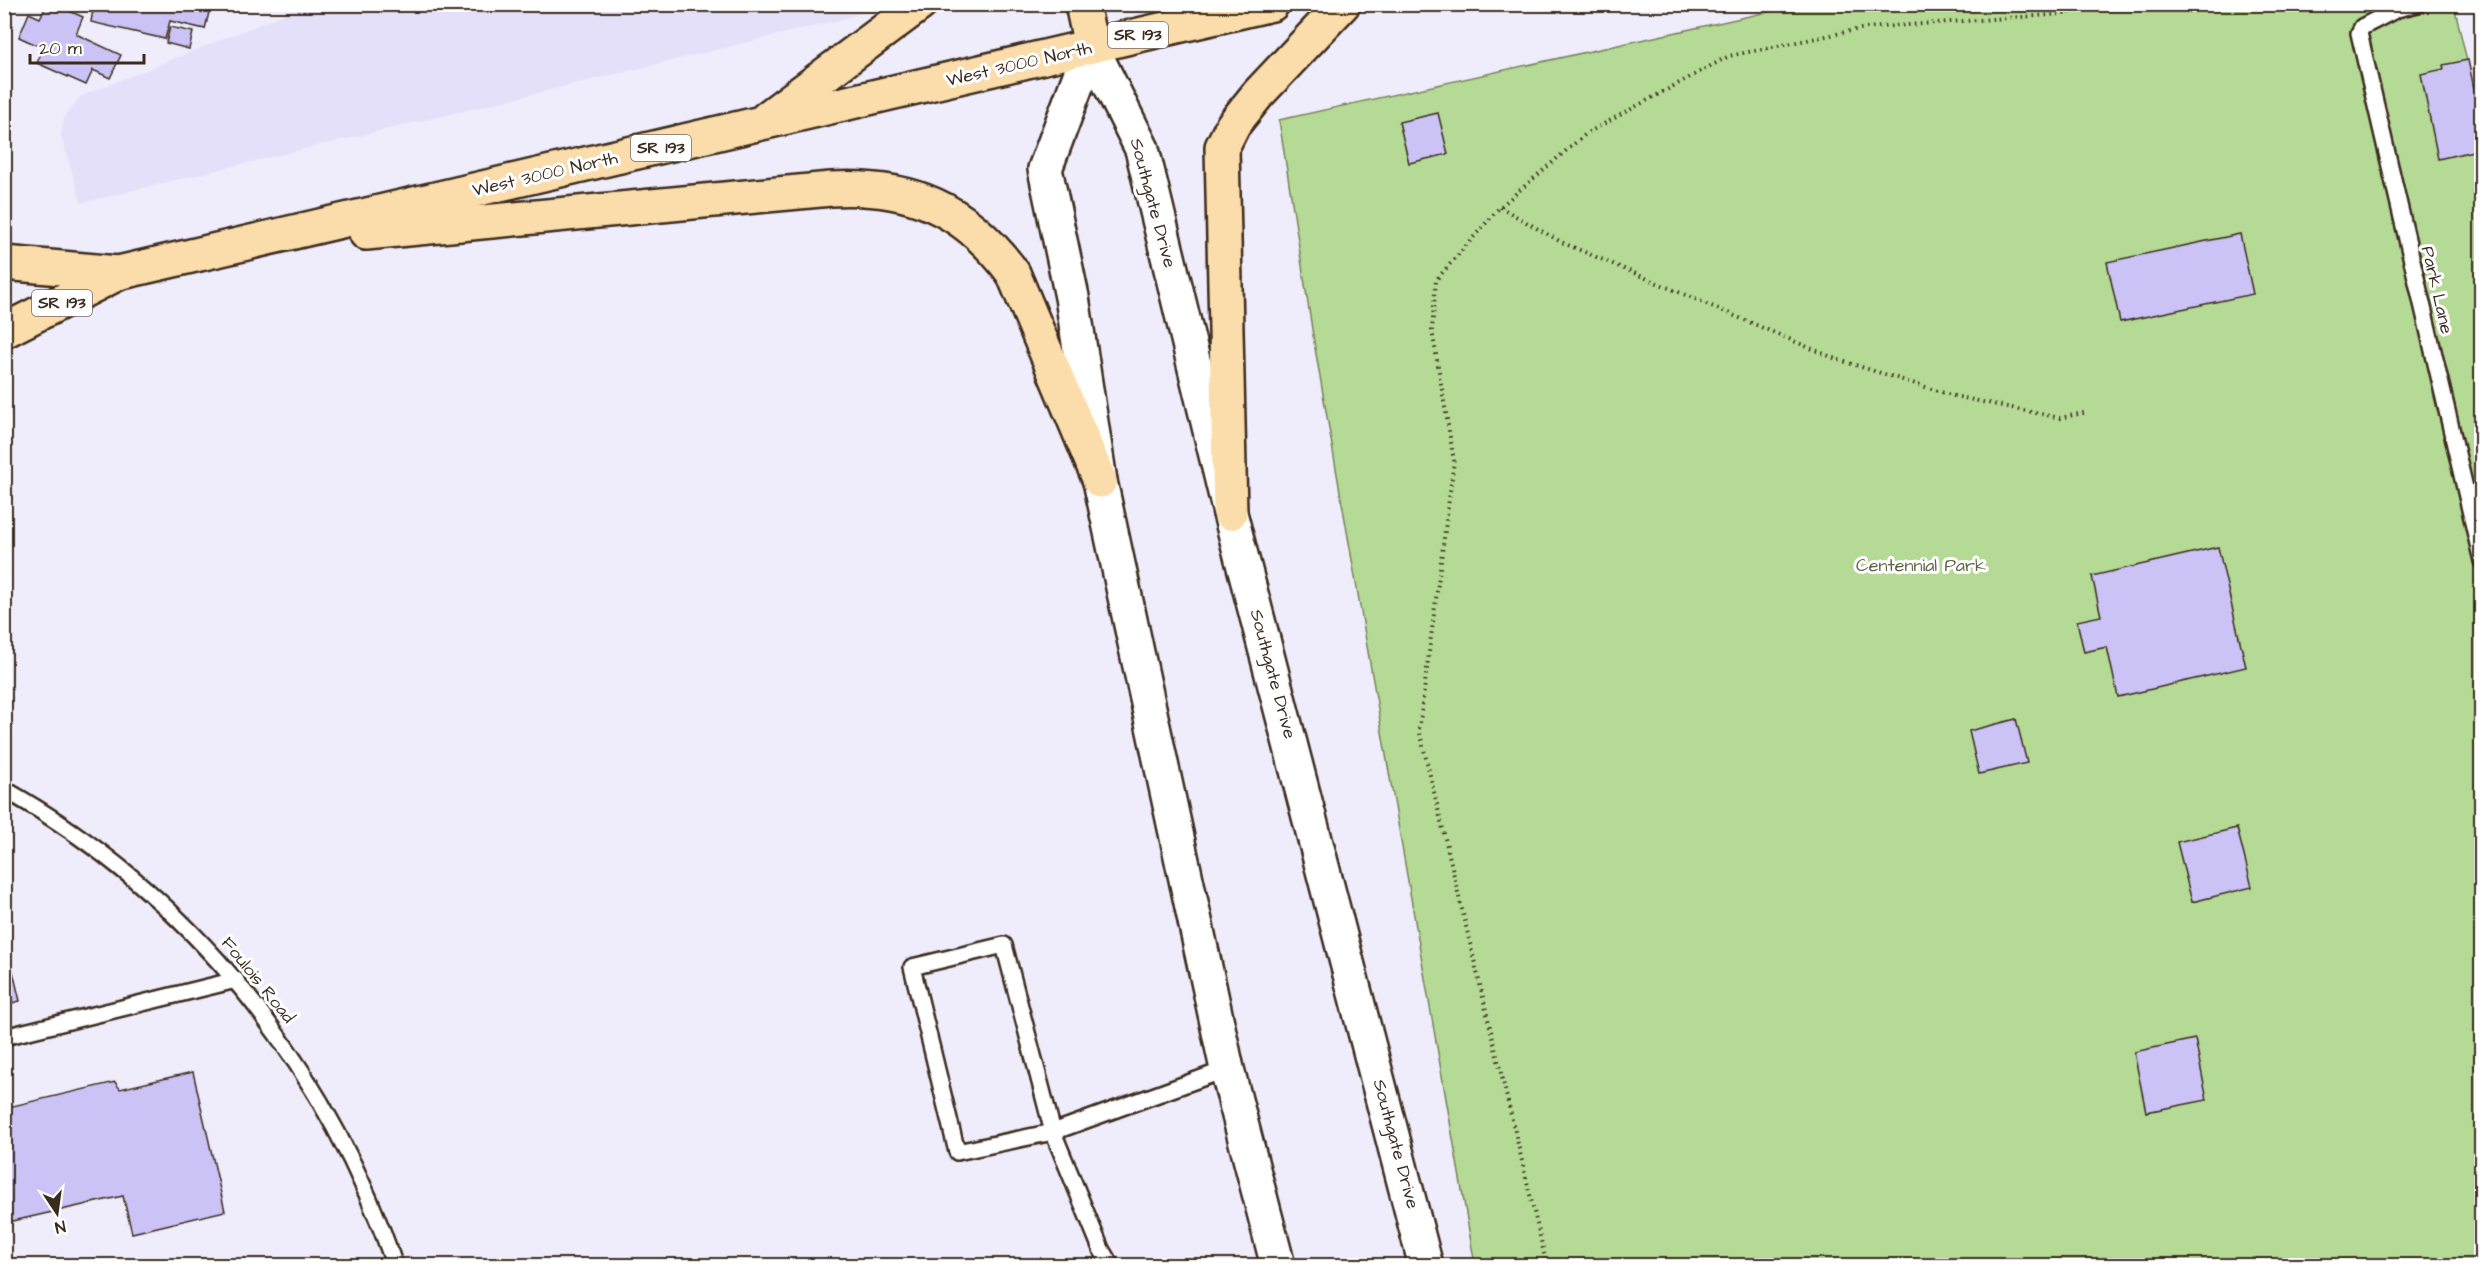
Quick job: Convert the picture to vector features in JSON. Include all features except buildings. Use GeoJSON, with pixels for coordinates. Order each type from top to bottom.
{"type":"FeatureCollection","features":[{"type":"Feature","properties":{"kind":"main road"},"geometry":{"type":"LineString","coordinates":[[756,126],[920,4]]}},
{"type":"Feature","properties":{"kind":"main road"},"geometry":{"type":"LineString","coordinates":[[1082,4],[1091,46],[1046,169],[1072,297],[1100,481],[1227,1069],[1278,1266]]}},
{"type":"Feature","properties":{"kind":"main road","name":"West 3000 North"},"geometry":{"type":"LineString","coordinates":[[4,331],[118,273],[1272,4]]}},
{"type":"Feature","properties":{"kind":"main road"},"geometry":{"type":"LineString","coordinates":[[1230,513],[1222,147],[1233,125],[1258,94],[1343,4]]}},
{"type":"Feature","properties":{"kind":"main road","name":"Southgate Drive"},"geometry":{"type":"LineString","coordinates":[[1091,46],[1142,149],[1230,513],[1426,1266]]}},
{"type":"Feature","properties":{"kind":"main road"},"geometry":{"type":"LineString","coordinates":[[230,246],[831,189],[874,188],[909,195],[929,202],[968,225],[993,248],[1013,273],[1100,481]]}},
{"type":"Feature","properties":{"kind":"main road","name":"SR 193"},"geometry":{"type":"LineString","coordinates":[[4,263],[118,273]]}},
{"type":"Feature","properties":{"kind":"lane","name":"Park Lane"},"geometry":{"type":"LineString","coordinates":[[2418,4],[2397,9],[2362,27],[2359,33],[2481,561]]}},
{"type":"Feature","properties":{"kind":"lane","name":"Foulois Road"},"geometry":{"type":"LineString","coordinates":[[4,789],[62,824],[117,864],[188,927],[236,980],[289,1051],[327,1113],[366,1189],[395,1266]]}},
{"type":"Feature","properties":{"kind":"lane"},"geometry":{"type":"LineString","coordinates":[[1111,1266],[1101,1249],[1053,1132],[1004,945],[912,967],[957,1152],[1053,1132],[1227,1069]]}},
{"type":"Feature","properties":{"kind":"lane"},"geometry":{"type":"LineString","coordinates":[[4,1037],[236,980]]}},
{"type":"Feature","properties":{"kind":"path"},"geometry":{"type":"LineString","coordinates":[[1547,1266],[1419,729],[1454,461],[1432,330],[1436,280],[1500,207],[1587,133],[1729,56],[1865,28],[2064,14],[2098,4]]}},
{"type":"Feature","properties":{"kind":"path"},"geometry":{"type":"LineString","coordinates":[[1500,207],[1561,242],[1836,359],[1954,396],[1986,403],[2060,418],[2088,412]]}},
{"type":"Feature","properties":{"kind":"shaded area"},"geometry":{"type":"Polygon","coordinates":[[[307,5],[882,5],[840,20],[81,203],[61,135],[65,115],[81,96],[307,5]]]}},
{"type":"Feature","properties":{"kind":"green space","name":"Centennial Park"},"geometry":{"type":"Polygon","coordinates":[[[1799,5],[2454,5],[2482,126],[2481,1265],[1475,1265],[1315,348],[1279,120],[1799,5]]]}}]}
